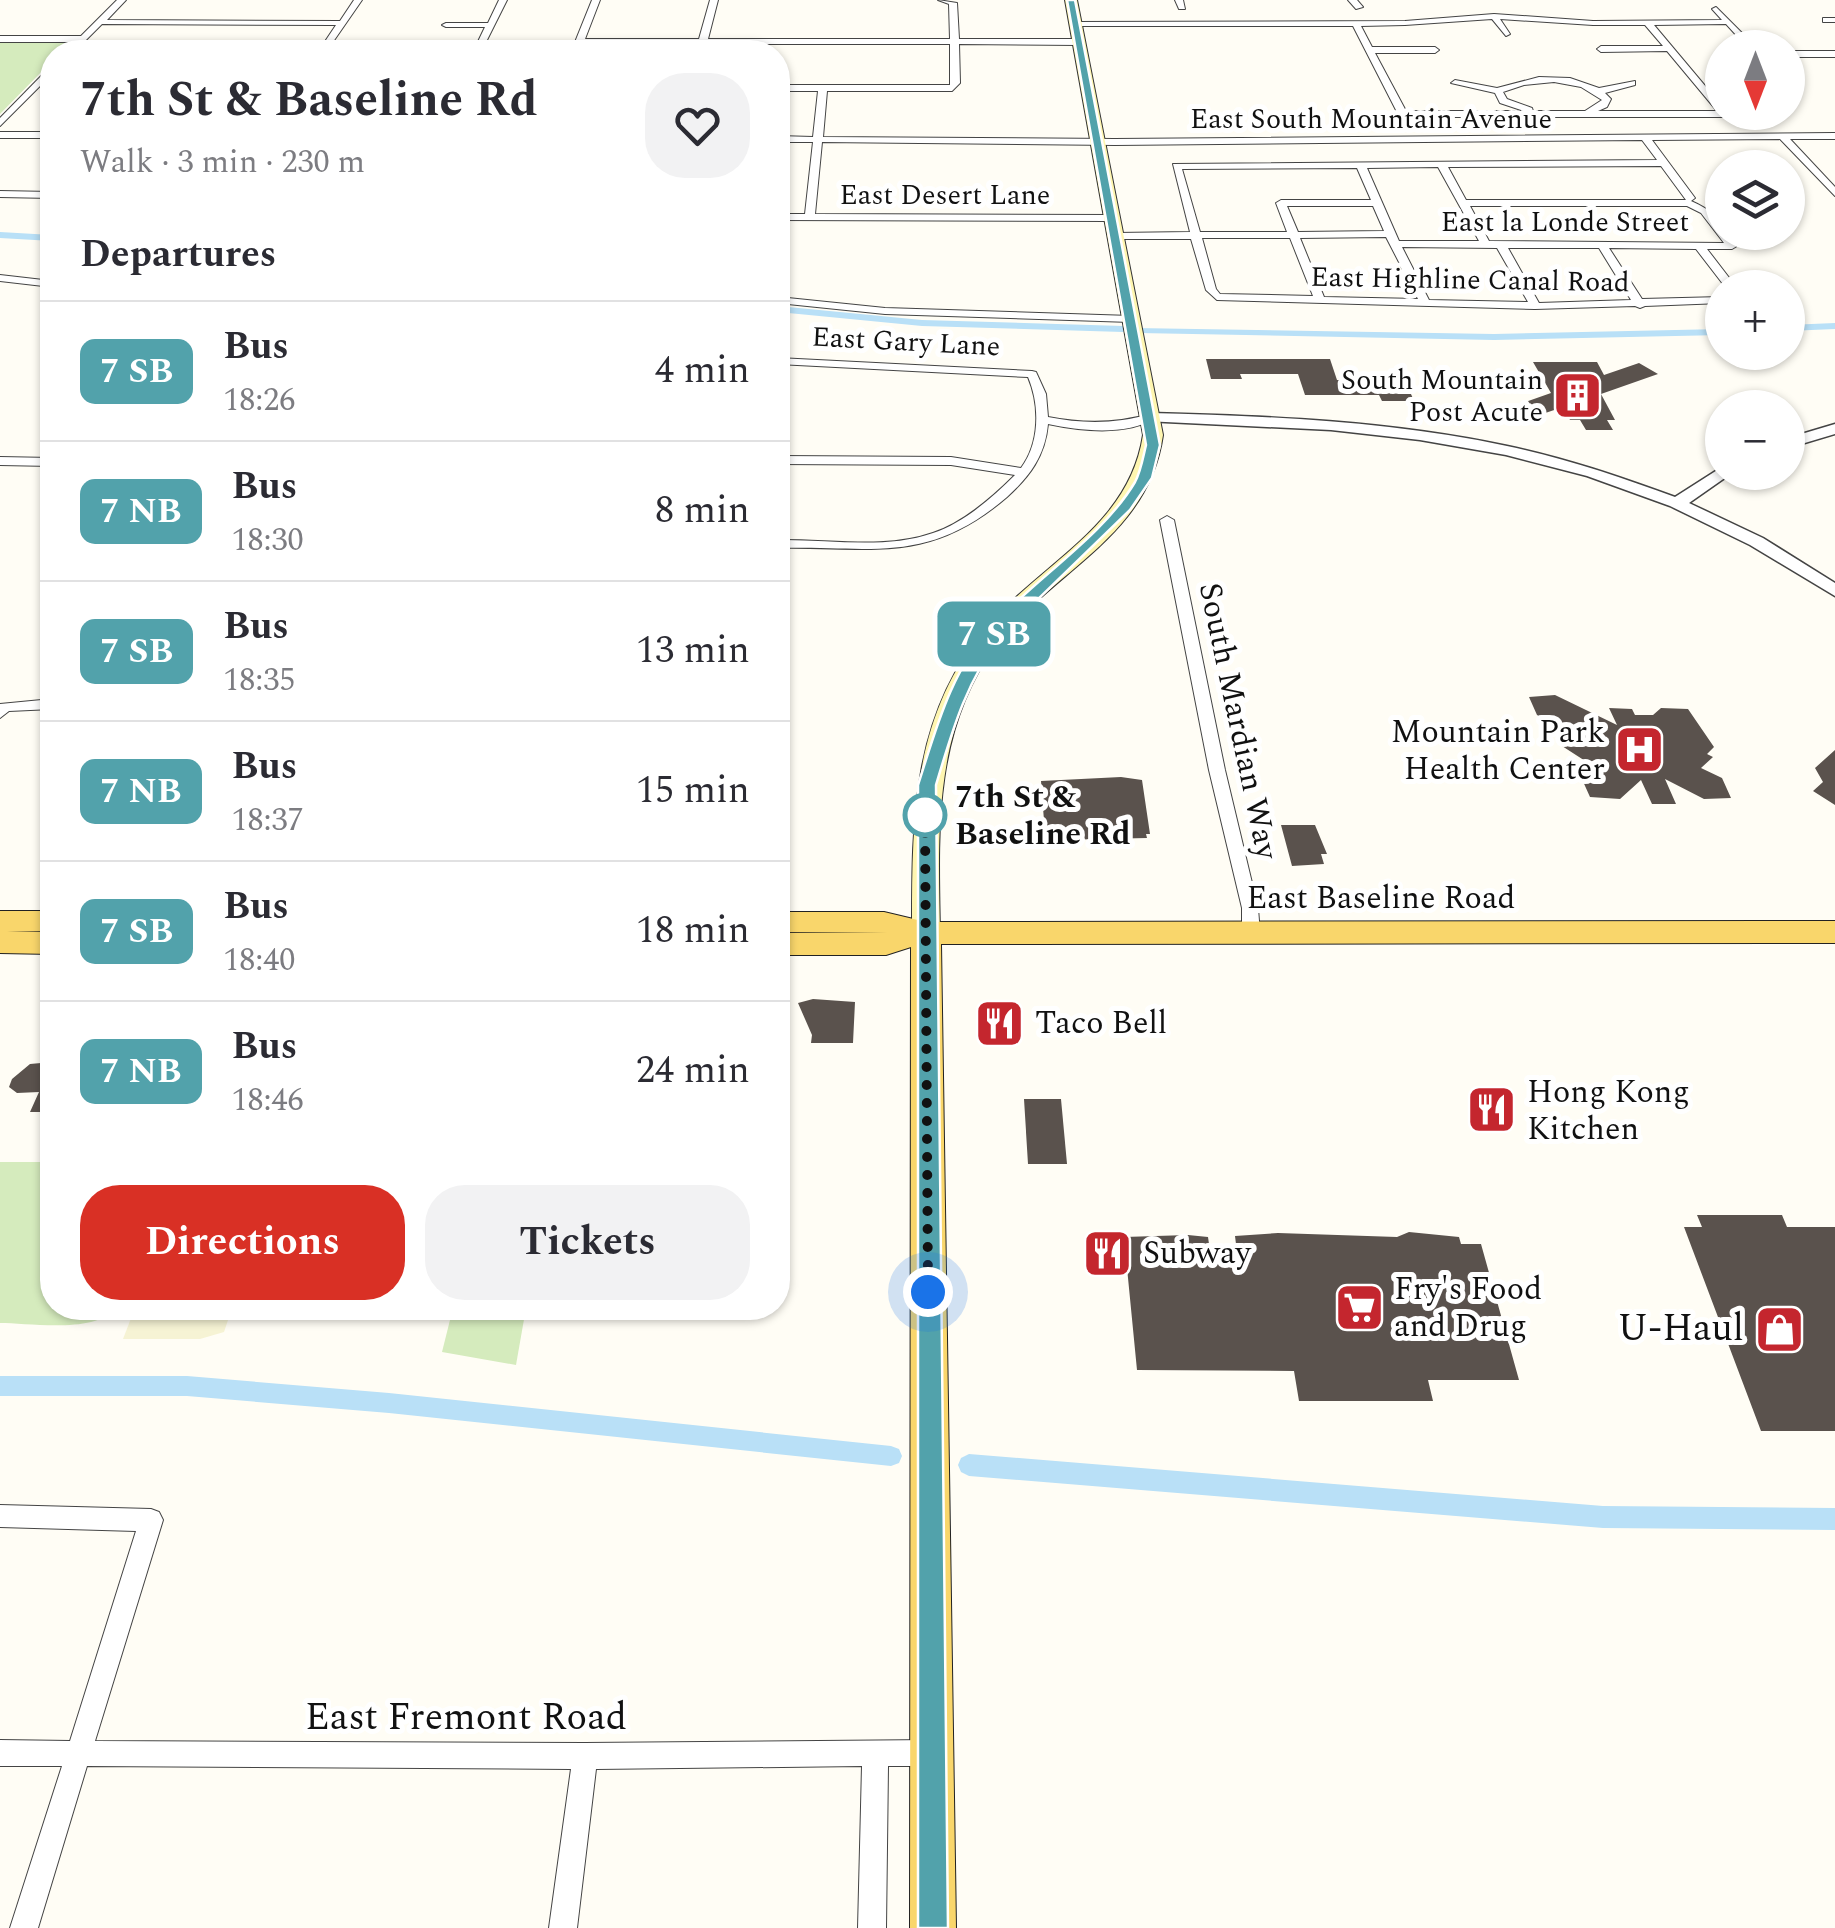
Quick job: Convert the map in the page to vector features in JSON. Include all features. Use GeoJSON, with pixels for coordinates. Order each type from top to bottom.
{"type":"FeatureCollection","features":[{"type":"Feature","properties":{"kind":"main road"},"geometry":{"type":"LineString","coordinates":[[934,1928],[927,785],[952,701],[997,630],[1136,493],[1151,460],[1150,418],[1071,0]]}},
{"type":"Feature","properties":{"kind":"main road"},"geometry":{"type":"LineString","coordinates":[[0,921],[40,921]]}},
{"type":"Feature","properties":{"kind":"main road","name":"East Baseline Road"},"geometry":{"type":"LineString","coordinates":[[790,922],[884,922],[926,932],[1835,932]]}},
{"type":"Feature","properties":{"kind":"main road","name":"East Baseline Road"},"geometry":{"type":"LineString","coordinates":[[790,944],[886,944],[926,932]]}},
{"type":"Feature","properties":{"kind":"main road"},"geometry":{"type":"LineString","coordinates":[[0,942],[40,942]]}},
{"type":"Feature","properties":{"kind":"street"},"geometry":{"type":"LineString","coordinates":[[0,39],[84,39],[122,0]]}},
{"type":"Feature","properties":{"kind":"street"},"geometry":{"type":"LineString","coordinates":[[330,40],[358,0]]}},
{"type":"Feature","properties":{"kind":"street"},"geometry":{"type":"LineString","coordinates":[[483,40],[503,0]]}},
{"type":"Feature","properties":{"kind":"street"},"geometry":{"type":"LineString","coordinates":[[580,40],[596,0]]}},
{"type":"Feature","properties":{"kind":"street"},"geometry":{"type":"LineString","coordinates":[[704,40],[714,0]]}},
{"type":"Feature","properties":{"kind":"street"},"geometry":{"type":"LineString","coordinates":[[790,88],[952,88],[956,83],[952,3],[945,0]]}},
{"type":"Feature","properties":{"kind":"street"},"geometry":{"type":"LineString","coordinates":[[1712,5],[1735,30]]}},
{"type":"Feature","properties":{"kind":"street"},"geometry":{"type":"LineString","coordinates":[[1076,24],[1356,24],[1494,16],[1728,22]]}},
{"type":"Feature","properties":{"kind":"street"},"geometry":{"type":"LineString","coordinates":[[1494,16],[1506,34]]}},
{"type":"Feature","properties":{"kind":"street"},"geometry":{"type":"LineString","coordinates":[[100,22],[342,23]]}},
{"type":"Feature","properties":{"kind":"street"},"geometry":{"type":"LineString","coordinates":[[1646,22],[1705,91]]}},
{"type":"Feature","properties":{"kind":"street"},"geometry":{"type":"LineString","coordinates":[[1356,24],[1403,114],[1705,112]]}},
{"type":"Feature","properties":{"kind":"street"},"geometry":{"type":"LineString","coordinates":[[446,25],[491,25]]}},
{"type":"Feature","properties":{"kind":"street"},"geometry":{"type":"LineString","coordinates":[[790,45],[1079,42]]}},
{"type":"Feature","properties":{"kind":"street"},"geometry":{"type":"LineString","coordinates":[[1600,50],[1667,48]]}},
{"type":"Feature","properties":{"kind":"street"},"geometry":{"type":"LineString","coordinates":[[1371,50],[1436,50]]}},
{"type":"Feature","properties":{"kind":"street"},"geometry":{"type":"LineString","coordinates":[[1805,54],[1835,54]]}},
{"type":"Feature","properties":{"kind":"street"},"geometry":{"type":"LineString","coordinates":[[1530,66],[1539,79]]}},
{"type":"Feature","properties":{"kind":"street"},"geometry":{"type":"LineString","coordinates":[[1455,83],[1498,91],[1512,83],[1539,79],[1600,91],[1632,83]]}},
{"type":"Feature","properties":{"kind":"street"},"geometry":{"type":"LineString","coordinates":[[0,122],[40,87]]}},
{"type":"Feature","properties":{"kind":"street"},"geometry":{"type":"LineString","coordinates":[[810,217],[823,88]]}},
{"type":"Feature","properties":{"kind":"street"},"geometry":{"type":"LineString","coordinates":[[1498,91],[1503,100],[1550,114]]}},
{"type":"Feature","properties":{"kind":"street"},"geometry":{"type":"LineString","coordinates":[[1579,114],[1604,106],[1607,99],[1600,91]]}},
{"type":"Feature","properties":{"kind":"street"},"geometry":{"type":"LineString","coordinates":[[1781,135],[1835,193]]}},
{"type":"Feature","properties":{"kind":"street"},"geometry":{"type":"LineString","coordinates":[[1644,136],[1690,198]]}},
{"type":"Feature","properties":{"kind":"street","name":"East South Mountain Avenue"},"geometry":{"type":"LineString","coordinates":[[790,139],[1618,140],[1644,136],[1835,136]]}},
{"type":"Feature","properties":{"kind":"street"},"geometry":{"type":"LineString","coordinates":[[0,137],[40,137]]}},
{"type":"Feature","properties":{"kind":"street"},"geometry":{"type":"LineString","coordinates":[[1386,139],[1401,166]]}},
{"type":"Feature","properties":{"kind":"street"},"geometry":{"type":"LineString","coordinates":[[1196,236],[1176,166],[1664,164]]}},
{"type":"Feature","properties":{"kind":"street"},"geometry":{"type":"LineString","coordinates":[[1442,165],[1486,245]]}},
{"type":"Feature","properties":{"kind":"street"},"geometry":{"type":"LineString","coordinates":[[1361,166],[1426,304]]}},
{"type":"Feature","properties":{"kind":"street"},"geometry":{"type":"LineString","coordinates":[[0,194],[40,194]]}},
{"type":"Feature","properties":{"kind":"street"},"geometry":{"type":"LineString","coordinates":[[1321,302],[1281,203],[1378,203]]}},
{"type":"Feature","properties":{"kind":"street","name":"East la Londe Street"},"geometry":{"type":"LineString","coordinates":[[1116,236],[1732,246],[1705,210],[1689,203],[1464,204]]}},
{"type":"Feature","properties":{"kind":"street","name":"East Desert Lane"},"geometry":{"type":"LineString","coordinates":[[790,217],[1112,218]]}},
{"type":"Feature","properties":{"kind":"street","name":"East Highline Canal Road"},"geometry":{"type":"LineString","coordinates":[[1196,236],[1211,290],[1217,297],[1535,306],[1705,301]]}},
{"type":"Feature","properties":{"kind":"street"},"geometry":{"type":"LineString","coordinates":[[1698,244],[1718,270]]}},
{"type":"Feature","properties":{"kind":"street"},"geometry":{"type":"LineString","coordinates":[[1501,245],[1535,306]]}},
{"type":"Feature","properties":{"kind":"street"},"geometry":{"type":"LineString","coordinates":[[1602,245],[1640,304]]}},
{"type":"Feature","properties":{"kind":"street"},"geometry":{"type":"LineString","coordinates":[[0,278],[40,283]]}},
{"type":"Feature","properties":{"kind":"street"},"geometry":{"type":"LineString","coordinates":[[790,301],[884,311],[1130,319]]}},
{"type":"Feature","properties":{"kind":"street","name":"East Gary Lane"},"geometry":{"type":"LineString","coordinates":[[790,363],[1032,374],[1038,383],[1040,419]]}},
{"type":"Feature","properties":{"kind":"street"},"geometry":{"type":"LineString","coordinates":[[790,544],[930,539],[978,511],[1023,472],[1039,444],[1040,419],[1132,424],[1150,418],[1350,426],[1434,435],[1564,463],[1677,503],[1760,544],[1835,591]]}},
{"type":"Feature","properties":{"kind":"street"},"geometry":{"type":"LineString","coordinates":[[1805,438],[1835,429]]}},
{"type":"Feature","properties":{"kind":"street"},"geometry":{"type":"LineString","coordinates":[[790,460],[951,462],[1023,472]]}},
{"type":"Feature","properties":{"kind":"street"},"geometry":{"type":"LineString","coordinates":[[0,461],[40,462]]}},
{"type":"Feature","properties":{"kind":"street"},"geometry":{"type":"LineString","coordinates":[[1677,503],[1705,484]]}},
{"type":"Feature","properties":{"kind":"street","name":"South Mardian Way"},"geometry":{"type":"LineString","coordinates":[[1167,520],[1250,908],[1251,934]]}},
{"type":"Feature","properties":{"kind":"street"},"geometry":{"type":"LineString","coordinates":[[2,710],[40,705]]}},
{"type":"Feature","properties":{"kind":"street"},"geometry":{"type":"LineString","coordinates":[[0,1516],[151,1520],[24,1928]]}},
{"type":"Feature","properties":{"kind":"street","name":"East Fremont Road"},"geometry":{"type":"LineString","coordinates":[[0,1753],[932,1753]]}},
{"type":"Feature","properties":{"kind":"street"},"geometry":{"type":"LineString","coordinates":[[872,1928],[875,1755]]}},
{"type":"Feature","properties":{"kind":"street"},"geometry":{"type":"LineString","coordinates":[[563,1928],[585,1756]]}},
{"type":"Feature","properties":{"kind":"shaded area"},"geometry":{"type":"Polygon","coordinates":[[[130,1320],[228,1320],[224,1332],[200,1339],[123,1339],[130,1320]]]}},
{"type":"Feature","properties":{"kind":"green space"},"geometry":{"type":"Polygon","coordinates":[[[0,42],[40,43],[40,73],[0,114],[0,42]]]}},
{"type":"Feature","properties":{"kind":"green space"},"geometry":{"type":"Polygon","coordinates":[[[0,1162],[40,1162],[40,1320],[95,1320],[78,1324],[0,1323],[0,1162]]]}},
{"type":"Feature","properties":{"kind":"green space"},"geometry":{"type":"Polygon","coordinates":[[[450,1320],[524,1320],[516,1365],[442,1352],[450,1320]]]}},
{"type":"Feature","properties":{"kind":"building"},"geometry":{"type":"Polygon","coordinates":[[[1206,359],[1330,359],[1337,380],[1405,380],[1414,401],[1382,401],[1379,395],[1305,395],[1298,374],[1240,374],[1242,379],[1211,379],[1206,359]]]}},
{"type":"Feature","properties":{"kind":"building","name":"South Mountain Post Acute"},"geometry":{"type":"Polygon","coordinates":[[[1533,362],[1597,362],[1604,375],[1639,363],[1658,374],[1601,394],[1615,420],[1607,420],[1613,430],[1586,430],[1580,420],[1570,420],[1563,407],[1513,424],[1494,413],[1551,393],[1533,362]]]}},
{"type":"Feature","properties":{"kind":"building","name":"Mountain Park Health Center"},"geometry":{"type":"Polygon","coordinates":[[[1555,695],[1617,725],[1609,708],[1632,709],[1635,715],[1653,715],[1661,708],[1688,709],[1714,747],[1707,754],[1713,757],[1701,768],[1722,778],[1731,798],[1704,799],[1665,779],[1676,804],[1652,804],[1641,780],[1620,799],[1590,797],[1581,777],[1593,766],[1562,746],[1575,734],[1537,715],[1529,697],[1555,695]]]}},
{"type":"Feature","properties":{"kind":"building"},"geometry":{"type":"Polygon","coordinates":[[[1835,750],[1835,805],[1813,791],[1823,782],[1815,768],[1835,750]]]}},
{"type":"Feature","properties":{"kind":"building"},"geometry":{"type":"Polygon","coordinates":[[[1121,777],[1142,780],[1150,834],[1146,834],[1147,838],[1056,840],[1045,834],[1041,781],[1121,777]]]}},
{"type":"Feature","properties":{"kind":"building"},"geometry":{"type":"Polygon","coordinates":[[[1281,825],[1315,825],[1327,854],[1321,854],[1324,864],[1292,866],[1281,825]]]}},
{"type":"Feature","properties":{"kind":"building"},"geometry":{"type":"Polygon","coordinates":[[[813,999],[855,1002],[853,1043],[811,1043],[812,1035],[798,1003],[813,999]]]}},
{"type":"Feature","properties":{"kind":"building","name":"Taco Bell"},"geometry":{"type":"Polygon","coordinates":[[[985,1005],[1016,1006],[1018,1040],[986,1040],[985,1005]]]}},
{"type":"Feature","properties":{"kind":"building"},"geometry":{"type":"Polygon","coordinates":[[[40,1063],[40,1112],[30,1112],[39,1092],[17,1093],[9,1087],[12,1079],[30,1064],[40,1063]]]}},
{"type":"Feature","properties":{"kind":"building"},"geometry":{"type":"Polygon","coordinates":[[[1024,1099],[1061,1099],[1067,1164],[1028,1164],[1024,1099]]]}},
{"type":"Feature","properties":{"kind":"building","name":"U-Haul"},"geometry":{"type":"Polygon","coordinates":[[[1697,1215],[1782,1215],[1787,1227],[1835,1227],[1835,1431],[1761,1431],[1684,1227],[1702,1227],[1697,1215]]]}},
{"type":"Feature","properties":{"kind":"building","name":"Fry's Food and Drug"},"geometry":{"type":"Polygon","coordinates":[[[1409,1232],[1459,1237],[1461,1244],[1481,1244],[1519,1380],[1428,1380],[1433,1401],[1299,1401],[1294,1371],[1137,1370],[1124,1237],[1188,1235],[1208,1237],[1209,1244],[1236,1244],[1235,1236],[1278,1233],[1397,1237],[1409,1232]]]}},
{"type":"Feature","properties":{"kind":"waterway"},"geometry":{"type":"LineString","coordinates":[[0,235],[40,237]]}},
{"type":"Feature","properties":{"kind":"waterway"},"geometry":{"type":"LineString","coordinates":[[790,310],[922,323],[1123,329]]}},
{"type":"Feature","properties":{"kind":"waterway"},"geometry":{"type":"LineString","coordinates":[[1805,327],[1835,326]]}},
{"type":"Feature","properties":{"kind":"waterway"},"geometry":{"type":"LineString","coordinates":[[1139,330],[1494,337],[1705,332]]}},
{"type":"Feature","properties":{"kind":"waterway"},"geometry":{"type":"LineString","coordinates":[[0,1386],[187,1386],[389,1403],[891,1456]]}},
{"type":"Feature","properties":{"kind":"waterway"},"geometry":{"type":"LineString","coordinates":[[969,1465],[1603,1517],[1835,1519]]}},
{"type":"Feature","properties":{"kind":"bus line"},"geometry":{"type":"LineString","coordinates":[[933,1928],[927,785],[952,701],[980,652],[997,630],[1125,507],[1145,478],[1153,445],[1071,0]]}},
{"type":"Feature","properties":{"kind":"place","name":"South Mountain Post Acute"},"geometry":{"type":"Point","coordinates":[1578,396]}},
{"type":"Feature","properties":{"kind":"place","name":"Mountain Park Health Center"},"geometry":{"type":"Point","coordinates":[1640,750]}},
{"type":"Feature","properties":{"kind":"place","name":"7th St & Baseline Rd"},"geometry":{"type":"Point","coordinates":[925,815]}},
{"type":"Feature","properties":{"kind":"place","name":"Taco Bell"},"geometry":{"type":"Point","coordinates":[1000,1023]}},
{"type":"Feature","properties":{"kind":"place","name":"Hong Kong Kitchen"},"geometry":{"type":"Point","coordinates":[1492,1110]}},
{"type":"Feature","properties":{"kind":"place","name":"Subway"},"geometry":{"type":"Point","coordinates":[1108,1253]}},
{"type":"Feature","properties":{"kind":"place","name":"Fry's Food and Drug"},"geometry":{"type":"Point","coordinates":[1359,1307]}},
{"type":"Feature","properties":{"kind":"place","name":"U-Haul"},"geometry":{"type":"Point","coordinates":[1779,1329]}},
{"type":"Feature","properties":{"kind":"route"},"geometry":{"type":"LineString","coordinates":[[925,815],[928,1292]]}}]}
